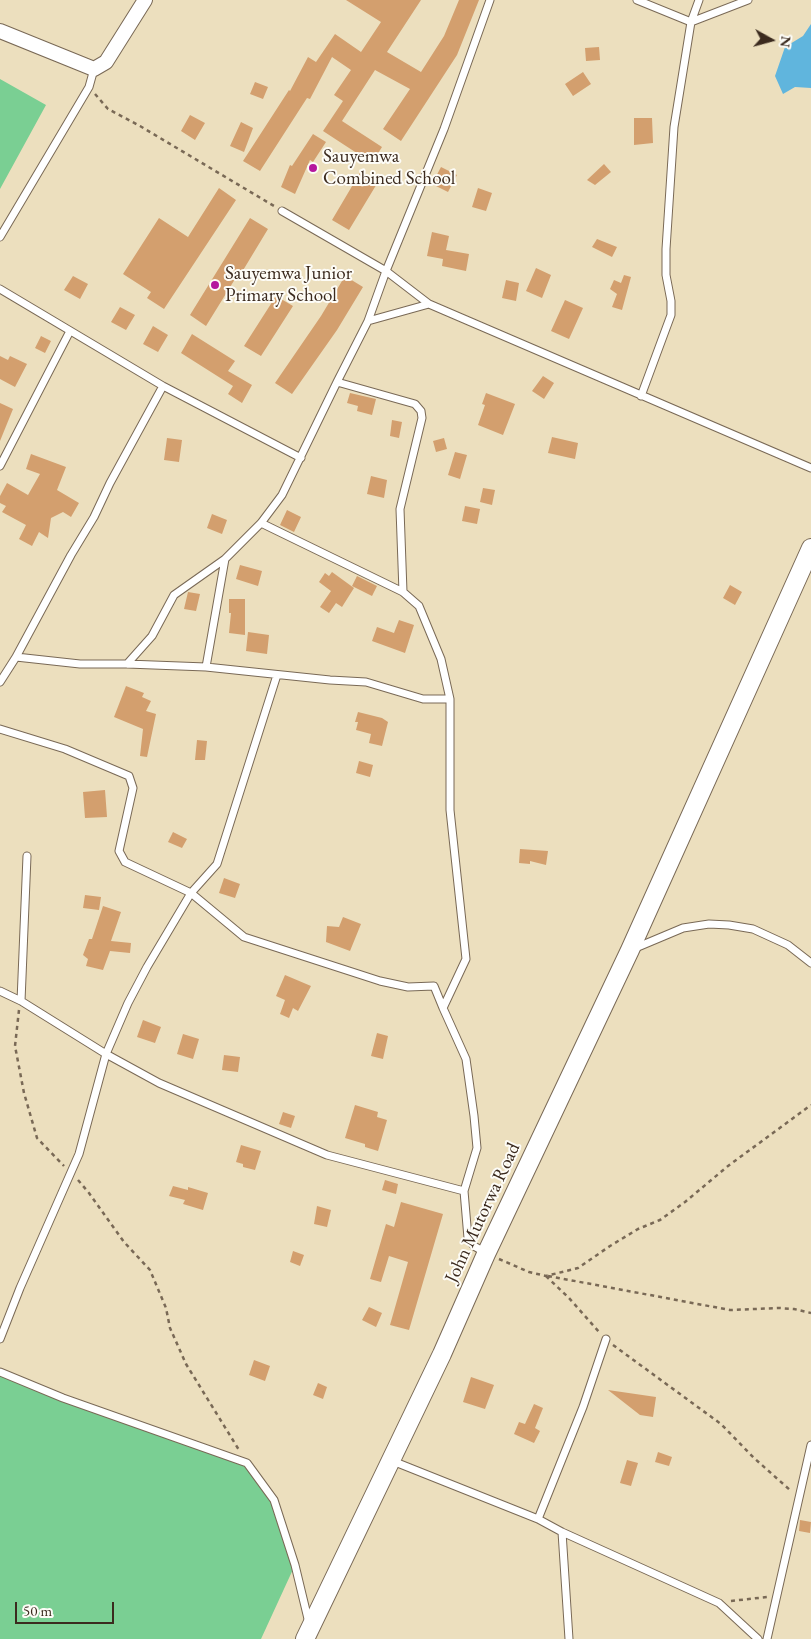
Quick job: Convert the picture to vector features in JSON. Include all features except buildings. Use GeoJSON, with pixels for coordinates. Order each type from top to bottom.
{"type":"FeatureCollection","features":[{"type":"Feature","properties":{"kind":"street"},"geometry":{"type":"LineString","coordinates":[[0,31],[94,69],[106,62],[145,0]]}},
{"type":"Feature","properties":{"kind":"street","name":"John Mutorwa Road"},"geometry":{"type":"LineString","coordinates":[[307,1633],[442,1354],[486,1254],[630,950],[811,548]]}},
{"type":"Feature","properties":{"kind":"lane"},"geometry":{"type":"LineString","coordinates":[[128,664],[152,636],[174,595],[225,560],[261,523],[282,495],[368,321],[386,271],[444,130],[490,0]]}},
{"type":"Feature","properties":{"kind":"lane"},"geometry":{"type":"LineString","coordinates":[[637,0],[692,22],[748,0]]}},
{"type":"Feature","properties":{"kind":"lane"},"geometry":{"type":"LineString","coordinates":[[641,396],[671,315],[671,301],[666,276],[666,249],[674,127],[692,22],[699,0]]}},
{"type":"Feature","properties":{"kind":"lane"},"geometry":{"type":"LineString","coordinates":[[0,236],[89,87],[94,69]]}},
{"type":"Feature","properties":{"kind":"lane"},"geometry":{"type":"LineString","coordinates":[[282,211],[386,271],[429,304],[811,468]]}},
{"type":"Feature","properties":{"kind":"lane"},"geometry":{"type":"LineString","coordinates":[[0,289],[163,386],[301,458]]}},
{"type":"Feature","properties":{"kind":"lane"},"geometry":{"type":"LineString","coordinates":[[368,321],[429,304]]}},
{"type":"Feature","properties":{"kind":"lane"},"geometry":{"type":"LineString","coordinates":[[0,466],[70,331]]}},
{"type":"Feature","properties":{"kind":"lane"},"geometry":{"type":"LineString","coordinates":[[337,382],[415,404],[421,411],[422,418],[400,509],[403,592]]}},
{"type":"Feature","properties":{"kind":"lane"},"geometry":{"type":"LineString","coordinates":[[0,682],[16,657],[71,555],[94,517],[110,483],[163,386]]}},
{"type":"Feature","properties":{"kind":"lane"},"geometry":{"type":"LineString","coordinates":[[261,523],[403,592],[419,606],[441,659],[450,699],[450,810],[466,960],[443,1008]]}},
{"type":"Feature","properties":{"kind":"lane"},"geometry":{"type":"LineString","coordinates":[[206,667],[225,560]]}},
{"type":"Feature","properties":{"kind":"lane"},"geometry":{"type":"LineString","coordinates":[[16,657],[80,664],[206,667],[366,682],[423,699],[450,699]]}},
{"type":"Feature","properties":{"kind":"lane"},"geometry":{"type":"LineString","coordinates":[[0,1339],[79,1154],[106,1054],[128,1003],[191,893],[218,864],[277,675]]}},
{"type":"Feature","properties":{"kind":"lane"},"geometry":{"type":"LineString","coordinates":[[0,730],[65,749],[129,776],[133,788],[119,851],[125,862],[191,893],[244,938],[380,981],[408,986],[434,986],[466,1059],[477,1148],[464,1191],[468,1238],[474,1246],[486,1254]]}},
{"type":"Feature","properties":{"kind":"lane"},"geometry":{"type":"LineString","coordinates":[[21,1001],[27,856]]}},
{"type":"Feature","properties":{"kind":"lane"},"geometry":{"type":"LineString","coordinates":[[630,950],[683,928],[708,924],[729,925],[753,929],[788,945],[811,963]]}},
{"type":"Feature","properties":{"kind":"lane"},"geometry":{"type":"LineString","coordinates":[[0,991],[21,1001],[106,1054],[159,1083],[327,1155],[464,1191]]}},
{"type":"Feature","properties":{"kind":"lane"},"geometry":{"type":"LineString","coordinates":[[538,1519],[583,1407],[606,1339]]}},
{"type":"Feature","properties":{"kind":"lane"},"geometry":{"type":"LineString","coordinates":[[0,1372],[63,1398],[247,1463],[274,1500],[295,1565],[307,1633]]}},
{"type":"Feature","properties":{"kind":"lane"},"geometry":{"type":"LineString","coordinates":[[767,1639],[811,1445]]}},
{"type":"Feature","properties":{"kind":"lane"},"geometry":{"type":"LineString","coordinates":[[390,1460],[538,1519],[562,1532],[719,1603],[758,1639]]}},
{"type":"Feature","properties":{"kind":"lane"},"geometry":{"type":"LineString","coordinates":[[562,1532],[569,1639]]}},
{"type":"Feature","properties":{"kind":"path"},"geometry":{"type":"LineString","coordinates":[[89,87],[108,109],[140,126],[282,211]]}},
{"type":"Feature","properties":{"kind":"path"},"geometry":{"type":"LineString","coordinates":[[21,1001],[15,1046],[24,1093],[37,1138],[90,1193],[124,1242],[150,1270],[166,1308],[170,1328],[186,1364],[247,1463]]}},
{"type":"Feature","properties":{"kind":"path"},"geometry":{"type":"LineString","coordinates":[[546,1276],[578,1268],[638,1229],[660,1220],[728,1166],[811,1105]]}},
{"type":"Feature","properties":{"kind":"path"},"geometry":{"type":"LineString","coordinates":[[486,1254],[529,1272],[546,1276],[730,1310],[779,1308],[811,1313]]}},
{"type":"Feature","properties":{"kind":"path"},"geometry":{"type":"LineString","coordinates":[[546,1276],[606,1339],[722,1424],[777,1480],[800,1497]]}},
{"type":"Feature","properties":{"kind":"path"},"geometry":{"type":"LineString","coordinates":[[719,1603],[776,1596]]}},
{"type":"Feature","properties":{"kind":"green space"},"geometry":{"type":"Polygon","coordinates":[[[0,79],[46,105],[0,189],[0,79]]]}},
{"type":"Feature","properties":{"kind":"green space"},"geometry":{"type":"Polygon","coordinates":[[[0,1372],[247,1463],[274,1500],[295,1565],[261,1639],[0,1639],[0,1372]]]}},
{"type":"Feature","properties":{"kind":"water"},"geometry":{"type":"Polygon","coordinates":[[[811,24],[811,88],[795,87],[783,94],[775,76],[785,47],[803,36],[811,24]]]}},
{"type":"Feature","properties":{"kind":"place","name":"Sauyemwa Combined School"},"geometry":{"type":"Point","coordinates":[313,168]}},
{"type":"Feature","properties":{"kind":"place","name":"Sauyemwa Junior Primary School"},"geometry":{"type":"Point","coordinates":[215,285]}}]}
